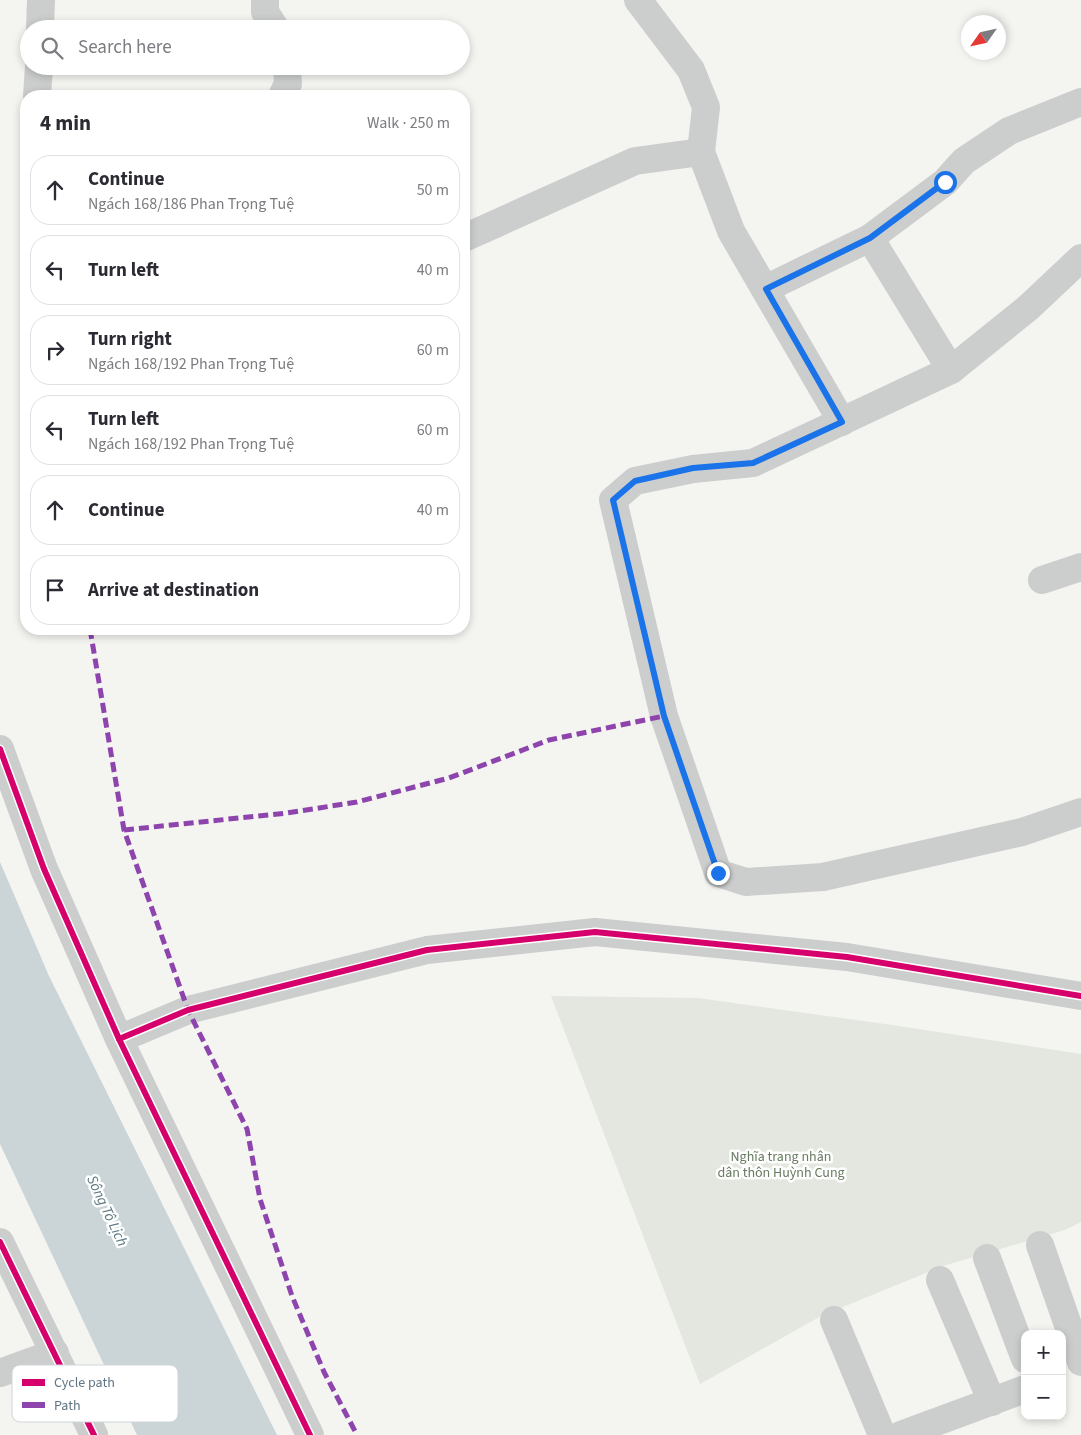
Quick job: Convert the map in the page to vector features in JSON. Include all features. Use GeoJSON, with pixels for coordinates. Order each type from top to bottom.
{"type":"FeatureCollection","features":[{"type":"Feature","properties":{"kind":"street"},"geometry":{"type":"LineString","coordinates":[[40,20],[41,0]]}},
{"type":"Feature","properties":{"kind":"street"},"geometry":{"type":"LineString","coordinates":[[265,0],[266,12],[271,20]]}},
{"type":"Feature","properties":{"kind":"street"},"geometry":{"type":"LineString","coordinates":[[638,0],[690,70],[706,107],[701,152],[731,231],[842,422]]}},
{"type":"Feature","properties":{"kind":"street"},"geometry":{"type":"LineString","coordinates":[[37,90],[38,75]]}},
{"type":"Feature","properties":{"kind":"street"},"geometry":{"type":"LineString","coordinates":[[285,90],[288,84],[288,75]]}},
{"type":"Feature","properties":{"kind":"street"},"geometry":{"type":"LineString","coordinates":[[766,289],[870,238],[945,182],[964,161],[1009,131],[1081,102]]}},
{"type":"Feature","properties":{"kind":"street"},"geometry":{"type":"LineString","coordinates":[[470,235],[635,161],[701,152]]}},
{"type":"Feature","properties":{"kind":"street"},"geometry":{"type":"LineString","coordinates":[[870,238],[951,370]]}},
{"type":"Feature","properties":{"kind":"street"},"geometry":{"type":"LineString","coordinates":[[1081,258],[1029,307],[951,370],[753,463],[693,468],[635,481],[613,500],[664,716],[718,873],[746,882],[823,878],[1022,832],[1081,812]]}},
{"type":"Feature","properties":{"kind":"street"},"geometry":{"type":"LineString","coordinates":[[1042,580],[1081,567]]}},
{"type":"Feature","properties":{"kind":"street"},"geometry":{"type":"LineString","coordinates":[[0,749],[44,869],[119,1039],[310,1435]]}},
{"type":"Feature","properties":{"kind":"street"},"geometry":{"type":"LineString","coordinates":[[119,1039],[188,1010],[427,950],[595,932],[847,957],[1081,996]]}},
{"type":"Feature","properties":{"kind":"street"},"geometry":{"type":"LineString","coordinates":[[0,1242],[61,1365]]}},
{"type":"Feature","properties":{"kind":"street"},"geometry":{"type":"LineString","coordinates":[[1040,1245],[1081,1362]]}},
{"type":"Feature","properties":{"kind":"street"},"geometry":{"type":"LineString","coordinates":[[987,1258],[1021,1348]]}},
{"type":"Feature","properties":{"kind":"street"},"geometry":{"type":"LineString","coordinates":[[940,1280],[992,1402]]}},
{"type":"Feature","properties":{"kind":"street"},"geometry":{"type":"LineString","coordinates":[[834,1320],[882,1435]]}},
{"type":"Feature","properties":{"kind":"street"},"geometry":{"type":"LineString","coordinates":[[24,1365],[55,1353]]}},
{"type":"Feature","properties":{"kind":"street"},"geometry":{"type":"LineString","coordinates":[[1066,1373],[1081,1367]]}},
{"type":"Feature","properties":{"kind":"street"},"geometry":{"type":"LineString","coordinates":[[0,1374],[12,1369]]}},
{"type":"Feature","properties":{"kind":"street"},"geometry":{"type":"LineString","coordinates":[[901,1435],[1021,1390]]}},
{"type":"Feature","properties":{"kind":"street"},"geometry":{"type":"LineString","coordinates":[[88,1422],[94,1435]]}},
{"type":"Feature","properties":{"kind":"green space","name":"Nghĩa trang nhân dân thôn Huỳnh Cung"},"geometry":{"type":"Polygon","coordinates":[[[551,996],[698,998],[1081,1054],[1081,1222],[1065,1230],[943,1266],[821,1316],[700,1384],[551,996]]]}},
{"type":"Feature","properties":{"kind":"water","name":"Sông Tô Lịch"},"geometry":{"type":"Polygon","coordinates":[[[0,862],[49,976],[277,1435],[137,1435],[131,1422],[178,1422],[178,1365],[104,1365],[0,1144],[0,862]]]}},
{"type":"Feature","properties":{"kind":"marked path"},"geometry":{"type":"LineString","coordinates":[[91,635],[124,830],[188,1010],[247,1129],[260,1199],[292,1296],[324,1372],[357,1435]]}},
{"type":"Feature","properties":{"kind":"marked path"},"geometry":{"type":"LineString","coordinates":[[124,830],[287,813],[357,802],[449,778],[549,740],[664,716]]}},
{"type":"Feature","properties":{"kind":"cycle path"},"geometry":{"type":"LineString","coordinates":[[0,749],[44,869],[119,1039],[310,1435]]}},
{"type":"Feature","properties":{"kind":"cycle path"},"geometry":{"type":"LineString","coordinates":[[119,1039],[188,1010],[427,950],[595,932],[847,957],[1081,996]]}},
{"type":"Feature","properties":{"kind":"cycle path"},"geometry":{"type":"LineString","coordinates":[[0,1242],[60,1365]]}},
{"type":"Feature","properties":{"kind":"cycle path"},"geometry":{"type":"LineString","coordinates":[[88,1422],[94,1435]]}},
{"type":"Feature","properties":{"kind":"route"},"geometry":{"type":"LineString","coordinates":[[718,873],[664,716],[613,500],[635,481],[693,468],[753,463],[842,422],[766,289],[870,238],[945,182]]}}]}
